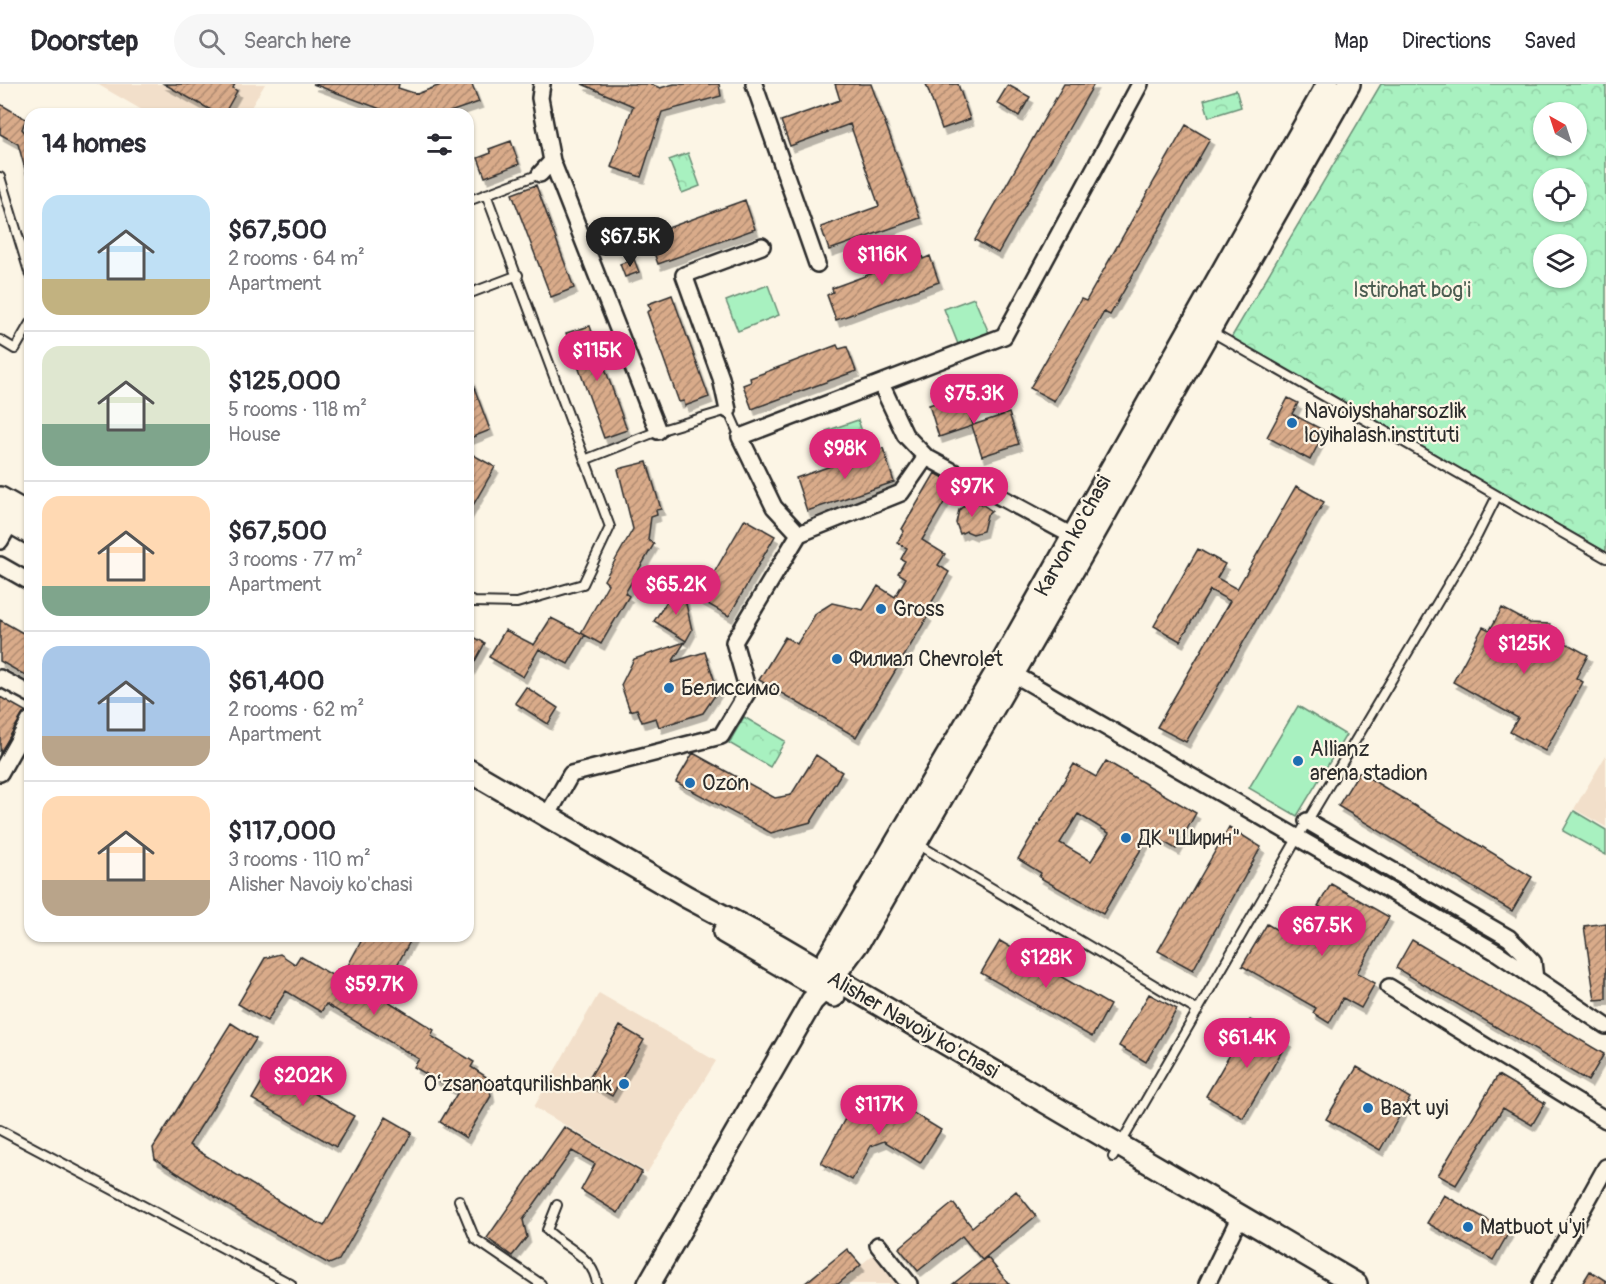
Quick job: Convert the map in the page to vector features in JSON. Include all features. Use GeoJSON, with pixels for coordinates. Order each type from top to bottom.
{"type":"FeatureCollection","features":[{"type":"Feature","properties":{"kind":"main road","name":"Karvon ko'chasi"},"geometry":{"type":"LineString","coordinates":[[820,985],[1007,670],[1202,326],[1328,84]]}},
{"type":"Feature","properties":{"kind":"main road"},"geometry":{"type":"LineString","coordinates":[[1202,326],[1348,84]]}},
{"type":"Feature","properties":{"kind":"main road"},"geometry":{"type":"LineString","coordinates":[[0,498],[14,518]]}},
{"type":"Feature","properties":{"kind":"main road"},"geometry":{"type":"LineString","coordinates":[[649,1284],[820,985],[858,943],[916,843],[1007,670]]}},
{"type":"Feature","properties":{"kind":"main road","name":"Alisher Navoiy ko'chasi"},"geometry":{"type":"LineString","coordinates":[[474,773],[548,816],[820,985]]}},
{"type":"Feature","properties":{"kind":"main road","name":"Alisher Navoiy ko'chasi"},"geometry":{"type":"LineString","coordinates":[[474,788],[1237,1222],[1356,1284]]}},
{"type":"Feature","properties":{"kind":"main road","name":"Alisher Navoiy ko'chasi"},"geometry":{"type":"LineString","coordinates":[[1237,1222],[1332,1284]]}},
{"type":"Feature","properties":{"kind":"street"},"geometry":{"type":"LineString","coordinates":[[542,84],[540,98],[552,161],[658,431]]}},
{"type":"Feature","properties":{"kind":"street"},"geometry":{"type":"LineString","coordinates":[[754,84],[817,264]]}},
{"type":"Feature","properties":{"kind":"street"},"geometry":{"type":"LineString","coordinates":[[799,534],[774,507],[740,437],[1004,336],[1140,84]]}},
{"type":"Feature","properties":{"kind":"street"},"geometry":{"type":"LineString","coordinates":[[540,174],[552,161]]}},
{"type":"Feature","properties":{"kind":"street"},"geometry":{"type":"LineString","coordinates":[[729,410],[721,378],[684,275],[762,246]]}},
{"type":"Feature","properties":{"kind":"street"},"geometry":{"type":"LineString","coordinates":[[881,384],[906,435],[926,457],[1080,540]]}},
{"type":"Feature","properties":{"kind":"street"},"geometry":{"type":"LineString","coordinates":[[548,816],[571,774],[721,736],[748,691],[734,642],[799,534],[901,493],[926,457]]}},
{"type":"Feature","properties":{"kind":"street"},"geometry":{"type":"LineString","coordinates":[[0,541],[14,518]]}},
{"type":"Feature","properties":{"kind":"street"},"geometry":{"type":"LineString","coordinates":[[0,565],[24,579]]}},
{"type":"Feature","properties":{"kind":"street"},"geometry":{"type":"LineString","coordinates":[[1007,670],[1496,952],[1606,1026]]}},
{"type":"Feature","properties":{"kind":"street"},"geometry":{"type":"LineString","coordinates":[[0,678],[24,691]]}},
{"type":"Feature","properties":{"kind":"street"},"geometry":{"type":"LineString","coordinates":[[0,773],[24,731]]}},
{"type":"Feature","properties":{"kind":"street"},"geometry":{"type":"LineString","coordinates":[[1307,821],[1509,938],[1533,962],[1535,979]]}},
{"type":"Feature","properties":{"kind":"street"},"geometry":{"type":"LineString","coordinates":[[1389,987],[1606,1120]]}},
{"type":"Feature","properties":{"kind":"street"},"geometry":{"type":"LineString","coordinates":[[1540,1284],[1606,1167]]}},
{"type":"Feature","properties":{"kind":"street"},"geometry":{"type":"LineString","coordinates":[[1207,1284],[1237,1222]]}},
{"type":"Feature","properties":{"kind":"street"},"geometry":{"type":"LineString","coordinates":[[878,1245],[909,1284]]}},
{"type":"Feature","properties":{"kind":"lane"},"geometry":{"type":"LineString","coordinates":[[474,199],[540,174]]}},
{"type":"Feature","properties":{"kind":"lane"},"geometry":{"type":"LineString","coordinates":[[0,177],[24,255]]}},
{"type":"Feature","properties":{"kind":"lane"},"geometry":{"type":"LineString","coordinates":[[474,602],[517,603],[583,584],[610,527],[587,459],[486,194]]}},
{"type":"Feature","properties":{"kind":"lane"},"geometry":{"type":"LineString","coordinates":[[474,292],[518,275]]}},
{"type":"Feature","properties":{"kind":"lane"},"geometry":{"type":"LineString","coordinates":[[1202,326],[1606,558]]}},
{"type":"Feature","properties":{"kind":"lane"},"geometry":{"type":"LineString","coordinates":[[0,340],[15,349],[24,333]]}},
{"type":"Feature","properties":{"kind":"lane"},"geometry":{"type":"LineString","coordinates":[[587,459],[658,431],[729,410],[740,437]]}},
{"type":"Feature","properties":{"kind":"lane"},"geometry":{"type":"LineString","coordinates":[[1116,1152],[1307,821],[1440,600],[1497,496]]}},
{"type":"Feature","properties":{"kind":"lane"},"geometry":{"type":"LineString","coordinates":[[916,843],[1198,1011]]}},
{"type":"Feature","properties":{"kind":"lane"},"geometry":{"type":"LineString","coordinates":[[0,1130],[291,1284]]}},
{"type":"Feature","properties":{"kind":"lane"},"geometry":{"type":"LineString","coordinates":[[459,1200],[475,1239],[541,1284]]}},
{"type":"Feature","properties":{"kind":"lane"},"geometry":{"type":"LineString","coordinates":[[557,1205],[547,1230],[585,1258],[592,1268],[597,1284]]}},
{"type":"Feature","properties":{"kind":"shaded area"},"geometry":{"type":"Polygon","coordinates":[[[97,84],[265,84],[251,108],[139,108],[97,84]]]}},
{"type":"Feature","properties":{"kind":"shaded area"},"geometry":{"type":"Polygon","coordinates":[[[1606,755],[1606,827],[1574,809],[1606,755]]]}},
{"type":"Feature","properties":{"kind":"shaded area","name":"Oʻzsanoatqurilishbank"},"geometry":{"type":"Polygon","coordinates":[[[599,993],[716,1061],[647,1173],[534,1107],[599,993]]]}},
{"type":"Feature","properties":{"kind":"shaded area"},"geometry":{"type":"Polygon","coordinates":[[[874,1254],[897,1284],[838,1284],[874,1254]]]}},
{"type":"Feature","properties":{"kind":"green space","name":"Istirohat bog'i"},"geometry":{"type":"Polygon","coordinates":[[[1381,84],[1606,84],[1606,552],[1231,338],[1381,84]]]}},
{"type":"Feature","properties":{"kind":"green space"},"geometry":{"type":"Polygon","coordinates":[[[1236,90],[1241,107],[1209,117],[1204,100],[1236,90]]]}},
{"type":"Feature","properties":{"kind":"green space"},"geometry":{"type":"Polygon","coordinates":[[[688,153],[700,186],[682,193],[669,160],[688,153]]]}},
{"type":"Feature","properties":{"kind":"green space"},"geometry":{"type":"Polygon","coordinates":[[[768,285],[779,315],[738,331],[726,301],[768,285]]]}},
{"type":"Feature","properties":{"kind":"green space"},"geometry":{"type":"Polygon","coordinates":[[[974,298],[989,333],[958,344],[944,309],[974,298]]]}},
{"type":"Feature","properties":{"kind":"green space"},"geometry":{"type":"Polygon","coordinates":[[[858,420],[863,434],[832,445],[826,431],[858,420]]]}},
{"type":"Feature","properties":{"kind":"green space","name":"Allianz arena stadion"},"geometry":{"type":"Polygon","coordinates":[[[1298,706],[1346,735],[1297,816],[1249,788],[1298,706]]]}},
{"type":"Feature","properties":{"kind":"green space"},"geometry":{"type":"Polygon","coordinates":[[[744,717],[785,741],[770,767],[729,743],[744,717]]]}},
{"type":"Feature","properties":{"kind":"green space"},"geometry":{"type":"Polygon","coordinates":[[[1574,811],[1606,830],[1606,855],[1563,831],[1574,811]]]}},
{"type":"Feature","properties":{"kind":"building"},"geometry":{"type":"Polygon","coordinates":[[[164,84],[235,84],[233,88],[237,91],[227,108],[207,108],[164,84]]]}},
{"type":"Feature","properties":{"kind":"building"},"geometry":{"type":"Polygon","coordinates":[[[313,84],[399,84],[398,88],[417,94],[443,84],[472,84],[479,102],[462,108],[378,108],[313,84]]]}},
{"type":"Feature","properties":{"kind":"building"},"geometry":{"type":"Polygon","coordinates":[[[582,84],[651,84],[660,88],[674,84],[719,84],[721,96],[662,112],[641,177],[611,167],[633,106],[582,84]]]}},
{"type":"Feature","properties":{"kind":"building"},"geometry":{"type":"Polygon","coordinates":[[[835,84],[871,84],[920,218],[829,250],[821,227],[879,206],[850,124],[790,146],[781,121],[840,100],[835,84]]]}},
{"type":"Feature","properties":{"kind":"building"},"geometry":{"type":"Polygon","coordinates":[[[926,84],[958,84],[970,119],[942,129],[926,84]]]}},
{"type":"Feature","properties":{"kind":"building"},"geometry":{"type":"Polygon","coordinates":[[[1064,84],[1094,84],[998,253],[975,240],[1064,84]]]}},
{"type":"Feature","properties":{"kind":"building"},"geometry":{"type":"Polygon","coordinates":[[[1008,85],[1030,97],[1019,116],[997,103],[1008,85]]]}},
{"type":"Feature","properties":{"kind":"building"},"geometry":{"type":"Polygon","coordinates":[[[0,104],[24,118],[22,129],[24,132],[24,165],[18,144],[0,134],[0,104]]]}},
{"type":"Feature","properties":{"kind":"building"},"geometry":{"type":"Polygon","coordinates":[[[1186,125],[1210,139],[1110,315],[1104,312],[1054,401],[1030,388],[1081,299],[1086,301],[1186,125]]]}},
{"type":"Feature","properties":{"kind":"building"},"geometry":{"type":"Polygon","coordinates":[[[511,141],[519,164],[485,177],[478,158],[491,153],[489,149],[511,141]]]}},
{"type":"Feature","properties":{"kind":"building"},"geometry":{"type":"Polygon","coordinates":[[[536,185],[574,288],[551,297],[512,194],[536,185]]]}},
{"type":"Feature","properties":{"kind":"building"},"geometry":{"type":"Polygon","coordinates":[[[745,200],[755,229],[658,264],[649,239],[655,237],[654,233],[745,200]]]}},
{"type":"Feature","properties":{"kind":"building"},"geometry":{"type":"Polygon","coordinates":[[[922,255],[923,259],[930,256],[939,282],[836,320],[827,295],[833,292],[832,288],[922,255]]]}},
{"type":"Feature","properties":{"kind":"building"},"geometry":{"type":"Polygon","coordinates":[[[634,259],[639,272],[625,277],[620,264],[634,259]]]}},
{"type":"Feature","properties":{"kind":"building"},"geometry":{"type":"Polygon","coordinates":[[[672,295],[709,397],[685,406],[684,401],[679,402],[647,312],[651,310],[648,304],[672,295]]]}},
{"type":"Feature","properties":{"kind":"building"},"geometry":{"type":"Polygon","coordinates":[[[590,326],[627,430],[604,438],[566,333],[590,326]]]}},
{"type":"Feature","properties":{"kind":"building"},"geometry":{"type":"Polygon","coordinates":[[[837,345],[839,349],[847,347],[856,371],[752,409],[743,385],[751,382],[750,378],[837,345]]]}},
{"type":"Feature","properties":{"kind":"building"},"geometry":{"type":"Polygon","coordinates":[[[474,387],[490,430],[474,437],[474,387]]]}},
{"type":"Feature","properties":{"kind":"building"},"geometry":{"type":"Polygon","coordinates":[[[962,394],[973,425],[1009,413],[1019,444],[982,456],[972,426],[939,437],[929,405],[962,394]]]}},
{"type":"Feature","properties":{"kind":"building","name":"Navoiyshaharsozlik loyihalash instituti"},"geometry":{"type":"Polygon","coordinates":[[[1288,398],[1298,403],[1292,414],[1325,431],[1310,460],[1267,437],[1288,398]]]}},
{"type":"Feature","properties":{"kind":"building"},"geometry":{"type":"Polygon","coordinates":[[[883,448],[894,482],[807,511],[796,478],[883,448]]]}},
{"type":"Feature","properties":{"kind":"building"},"geometry":{"type":"Polygon","coordinates":[[[474,455],[495,467],[474,504],[474,455]]]}},
{"type":"Feature","properties":{"kind":"building"},"geometry":{"type":"Polygon","coordinates":[[[647,462],[661,509],[656,510],[657,515],[651,517],[648,540],[654,544],[625,593],[629,596],[601,644],[581,633],[608,584],[604,580],[633,529],[618,469],[647,462]]]}},
{"type":"Feature","properties":{"kind":"building","name":"Филиал Chevrolet"},"geometry":{"type":"Polygon","coordinates":[[[935,473],[955,484],[922,540],[945,554],[938,565],[949,572],[925,614],[928,616],[856,737],[759,680],[785,637],[797,644],[816,613],[832,603],[863,610],[878,586],[895,597],[906,578],[898,573],[905,561],[901,559],[907,548],[897,543],[904,531],[902,529],[935,473]]]}},
{"type":"Feature","properties":{"kind":"building"},"geometry":{"type":"Polygon","coordinates":[[[1296,486],[1324,502],[1186,742],[1157,727],[1230,601],[1210,590],[1180,641],[1154,626],[1198,549],[1225,564],[1217,578],[1237,589],[1296,486]]]}},
{"type":"Feature","properties":{"kind":"building"},"geometry":{"type":"Polygon","coordinates":[[[967,503],[980,503],[992,511],[987,515],[983,531],[973,534],[966,531],[960,534],[956,523],[959,510],[967,503]]]}},
{"type":"Feature","properties":{"kind":"building"},"geometry":{"type":"Polygon","coordinates":[[[745,519],[775,536],[729,616],[699,599],[745,519]]]}},
{"type":"Feature","properties":{"kind":"building"},"geometry":{"type":"Polygon","coordinates":[[[675,589],[684,595],[692,630],[686,641],[654,621],[675,589]]]}},
{"type":"Feature","properties":{"kind":"building"},"geometry":{"type":"Polygon","coordinates":[[[1502,608],[1530,623],[1550,624],[1562,641],[1588,655],[1576,678],[1583,682],[1545,751],[1510,732],[1518,718],[1453,682],[1483,627],[1490,630],[1502,608]]]}},
{"type":"Feature","properties":{"kind":"building"},"geometry":{"type":"Polygon","coordinates":[[[551,618],[585,635],[568,664],[539,649],[523,677],[489,657],[505,630],[534,645],[551,618]]]}},
{"type":"Feature","properties":{"kind":"building"},"geometry":{"type":"Polygon","coordinates":[[[0,620],[24,634],[24,675],[0,661],[0,620]]]}},
{"type":"Feature","properties":{"kind":"building"},"geometry":{"type":"Polygon","coordinates":[[[474,637],[485,643],[474,663],[474,637]]]}},
{"type":"Feature","properties":{"kind":"building","name":"Белиссимо"},"geometry":{"type":"Polygon","coordinates":[[[685,642],[672,662],[705,652],[718,691],[703,713],[659,727],[656,718],[642,722],[637,709],[630,711],[621,685],[634,659],[685,642]]]}},
{"type":"Feature","properties":{"kind":"building"},"geometry":{"type":"Polygon","coordinates":[[[526,687],[558,708],[548,724],[515,703],[526,687]]]}},
{"type":"Feature","properties":{"kind":"building"},"geometry":{"type":"Polygon","coordinates":[[[0,697],[24,710],[24,713],[0,753],[0,697]]]}},
{"type":"Feature","properties":{"kind":"building"},"geometry":{"type":"Polygon","coordinates":[[[693,753],[775,798],[791,795],[816,755],[842,772],[811,822],[771,833],[676,782],[693,753]]]}},
{"type":"Feature","properties":{"kind":"building","name":"ДК \"Ширин\""},"geometry":{"type":"Polygon","coordinates":[[[1106,761],[1196,813],[1176,849],[1150,834],[1103,914],[1039,877],[1041,873],[1018,859],[1074,764],[1096,777],[1106,761]],[[1078,814],[1060,843],[1091,861],[1109,833],[1078,814]]]}},
{"type":"Feature","properties":{"kind":"building"},"geometry":{"type":"Polygon","coordinates":[[[1359,772],[1532,877],[1512,911],[1338,806],[1359,772]]]}},
{"type":"Feature","properties":{"kind":"building"},"geometry":{"type":"Polygon","coordinates":[[[1229,827],[1261,847],[1193,970],[1158,951],[1229,827]]]}},
{"type":"Feature","properties":{"kind":"building"},"geometry":{"type":"Polygon","coordinates":[[[1331,884],[1389,917],[1357,973],[1375,983],[1361,1008],[1343,998],[1329,1023],[1313,1013],[1316,1008],[1242,966],[1267,924],[1298,942],[1302,933],[1326,947],[1342,919],[1318,906],[1331,884]]]}},
{"type":"Feature","properties":{"kind":"building"},"geometry":{"type":"Polygon","coordinates":[[[1606,923],[1606,999],[1595,1000],[1584,926],[1606,923]]]}},
{"type":"Feature","properties":{"kind":"building"},"geometry":{"type":"Polygon","coordinates":[[[1412,940],[1604,1054],[1588,1081],[1396,968],[1412,940]]]}},
{"type":"Feature","properties":{"kind":"building"},"geometry":{"type":"Polygon","coordinates":[[[1000,941],[1110,1005],[1092,1037],[981,973],[1000,941]]]}},
{"type":"Feature","properties":{"kind":"building"},"geometry":{"type":"Polygon","coordinates":[[[361,942],[410,942],[380,996],[434,1030],[431,1036],[474,1062],[471,1067],[488,1078],[491,1096],[466,1138],[440,1122],[458,1092],[414,1067],[419,1059],[326,1004],[321,1012],[286,991],[267,1021],[238,1004],[265,958],[280,954],[295,964],[300,956],[340,980],[361,942]]]}},
{"type":"Feature","properties":{"kind":"building"},"geometry":{"type":"Polygon","coordinates":[[[1149,994],[1177,1009],[1146,1062],[1119,1046],[1149,994]]]}},
{"type":"Feature","properties":{"kind":"building"},"geometry":{"type":"Polygon","coordinates":[[[1250,1020],[1288,1041],[1243,1118],[1206,1096],[1250,1020]]]}},
{"type":"Feature","properties":{"kind":"building"},"geometry":{"type":"Polygon","coordinates":[[[231,1023],[256,1039],[189,1145],[288,1207],[324,1226],[386,1117],[412,1132],[339,1260],[329,1264],[261,1226],[155,1159],[153,1148],[231,1023]]]}},
{"type":"Feature","properties":{"kind":"building"},"geometry":{"type":"Polygon","coordinates":[[[620,1026],[644,1040],[612,1096],[587,1082],[620,1026]]]}},
{"type":"Feature","properties":{"kind":"building","name":"Baxt uyi"},"geometry":{"type":"Polygon","coordinates":[[[1357,1067],[1410,1098],[1380,1150],[1326,1119],[1357,1067]]]}},
{"type":"Feature","properties":{"kind":"building"},"geometry":{"type":"Polygon","coordinates":[[[270,1068],[354,1116],[336,1147],[252,1099],[270,1068]]]}},
{"type":"Feature","properties":{"kind":"building"},"geometry":{"type":"Polygon","coordinates":[[[1498,1075],[1545,1103],[1532,1125],[1503,1108],[1456,1185],[1438,1175],[1498,1075]]]}},
{"type":"Feature","properties":{"kind":"building"},"geometry":{"type":"Polygon","coordinates":[[[892,1100],[941,1130],[920,1163],[884,1141],[871,1146],[852,1180],[821,1163],[847,1115],[892,1100]]]}},
{"type":"Feature","properties":{"kind":"building"},"geometry":{"type":"Polygon","coordinates":[[[564,1127],[642,1172],[618,1213],[581,1190],[595,1164],[572,1151],[523,1220],[527,1237],[512,1256],[487,1238],[564,1127]]]}},
{"type":"Feature","properties":{"kind":"building"},"geometry":{"type":"Polygon","coordinates":[[[1016,1191],[1036,1216],[982,1260],[962,1236],[918,1271],[899,1248],[953,1203],[972,1227],[1016,1191]]]}},
{"type":"Feature","properties":{"kind":"building","name":"Matbuot u'yi"},"geometry":{"type":"Polygon","coordinates":[[[1444,1195],[1509,1232],[1493,1260],[1427,1223],[1444,1195]]]}},
{"type":"Feature","properties":{"kind":"building"},"geometry":{"type":"Polygon","coordinates":[[[847,1249],[861,1265],[838,1284],[804,1284],[847,1249]]]}},
{"type":"Feature","properties":{"kind":"building"},"geometry":{"type":"Polygon","coordinates":[[[987,1257],[1009,1284],[953,1284],[987,1257]]]}},
{"type":"Feature","properties":{"kind":"building"},"geometry":{"type":"Polygon","coordinates":[[[1590,1271],[1606,1281],[1606,1284],[1582,1284],[1590,1271]]]}},
{"type":"Feature","properties":{"kind":"place","name":"Navoiyshaharsozlik loyihalash instituti"},"geometry":{"type":"Point","coordinates":[1292,423]}},
{"type":"Feature","properties":{"kind":"place","name":"Gross"},"geometry":{"type":"Point","coordinates":[881,609]}},
{"type":"Feature","properties":{"kind":"place","name":"Филиал Chevrolet"},"geometry":{"type":"Point","coordinates":[837,659]}},
{"type":"Feature","properties":{"kind":"place","name":"Белиссимо"},"geometry":{"type":"Point","coordinates":[669,688]}},
{"type":"Feature","properties":{"kind":"place","name":"Allianz arena stadion"},"geometry":{"type":"Point","coordinates":[1298,761]}},
{"type":"Feature","properties":{"kind":"place","name":"Ozon"},"geometry":{"type":"Point","coordinates":[690,783]}},
{"type":"Feature","properties":{"kind":"place","name":"ДК \"Ширин\""},"geometry":{"type":"Point","coordinates":[1126,838]}},
{"type":"Feature","properties":{"kind":"place","name":"Oʻzsanoatqurilishbank"},"geometry":{"type":"Point","coordinates":[624,1084]}},
{"type":"Feature","properties":{"kind":"place","name":"Baxt uyi"},"geometry":{"type":"Point","coordinates":[1368,1108]}},
{"type":"Feature","properties":{"kind":"place","name":"Matbuot u'yi"},"geometry":{"type":"Point","coordinates":[1468,1227]}}]}
